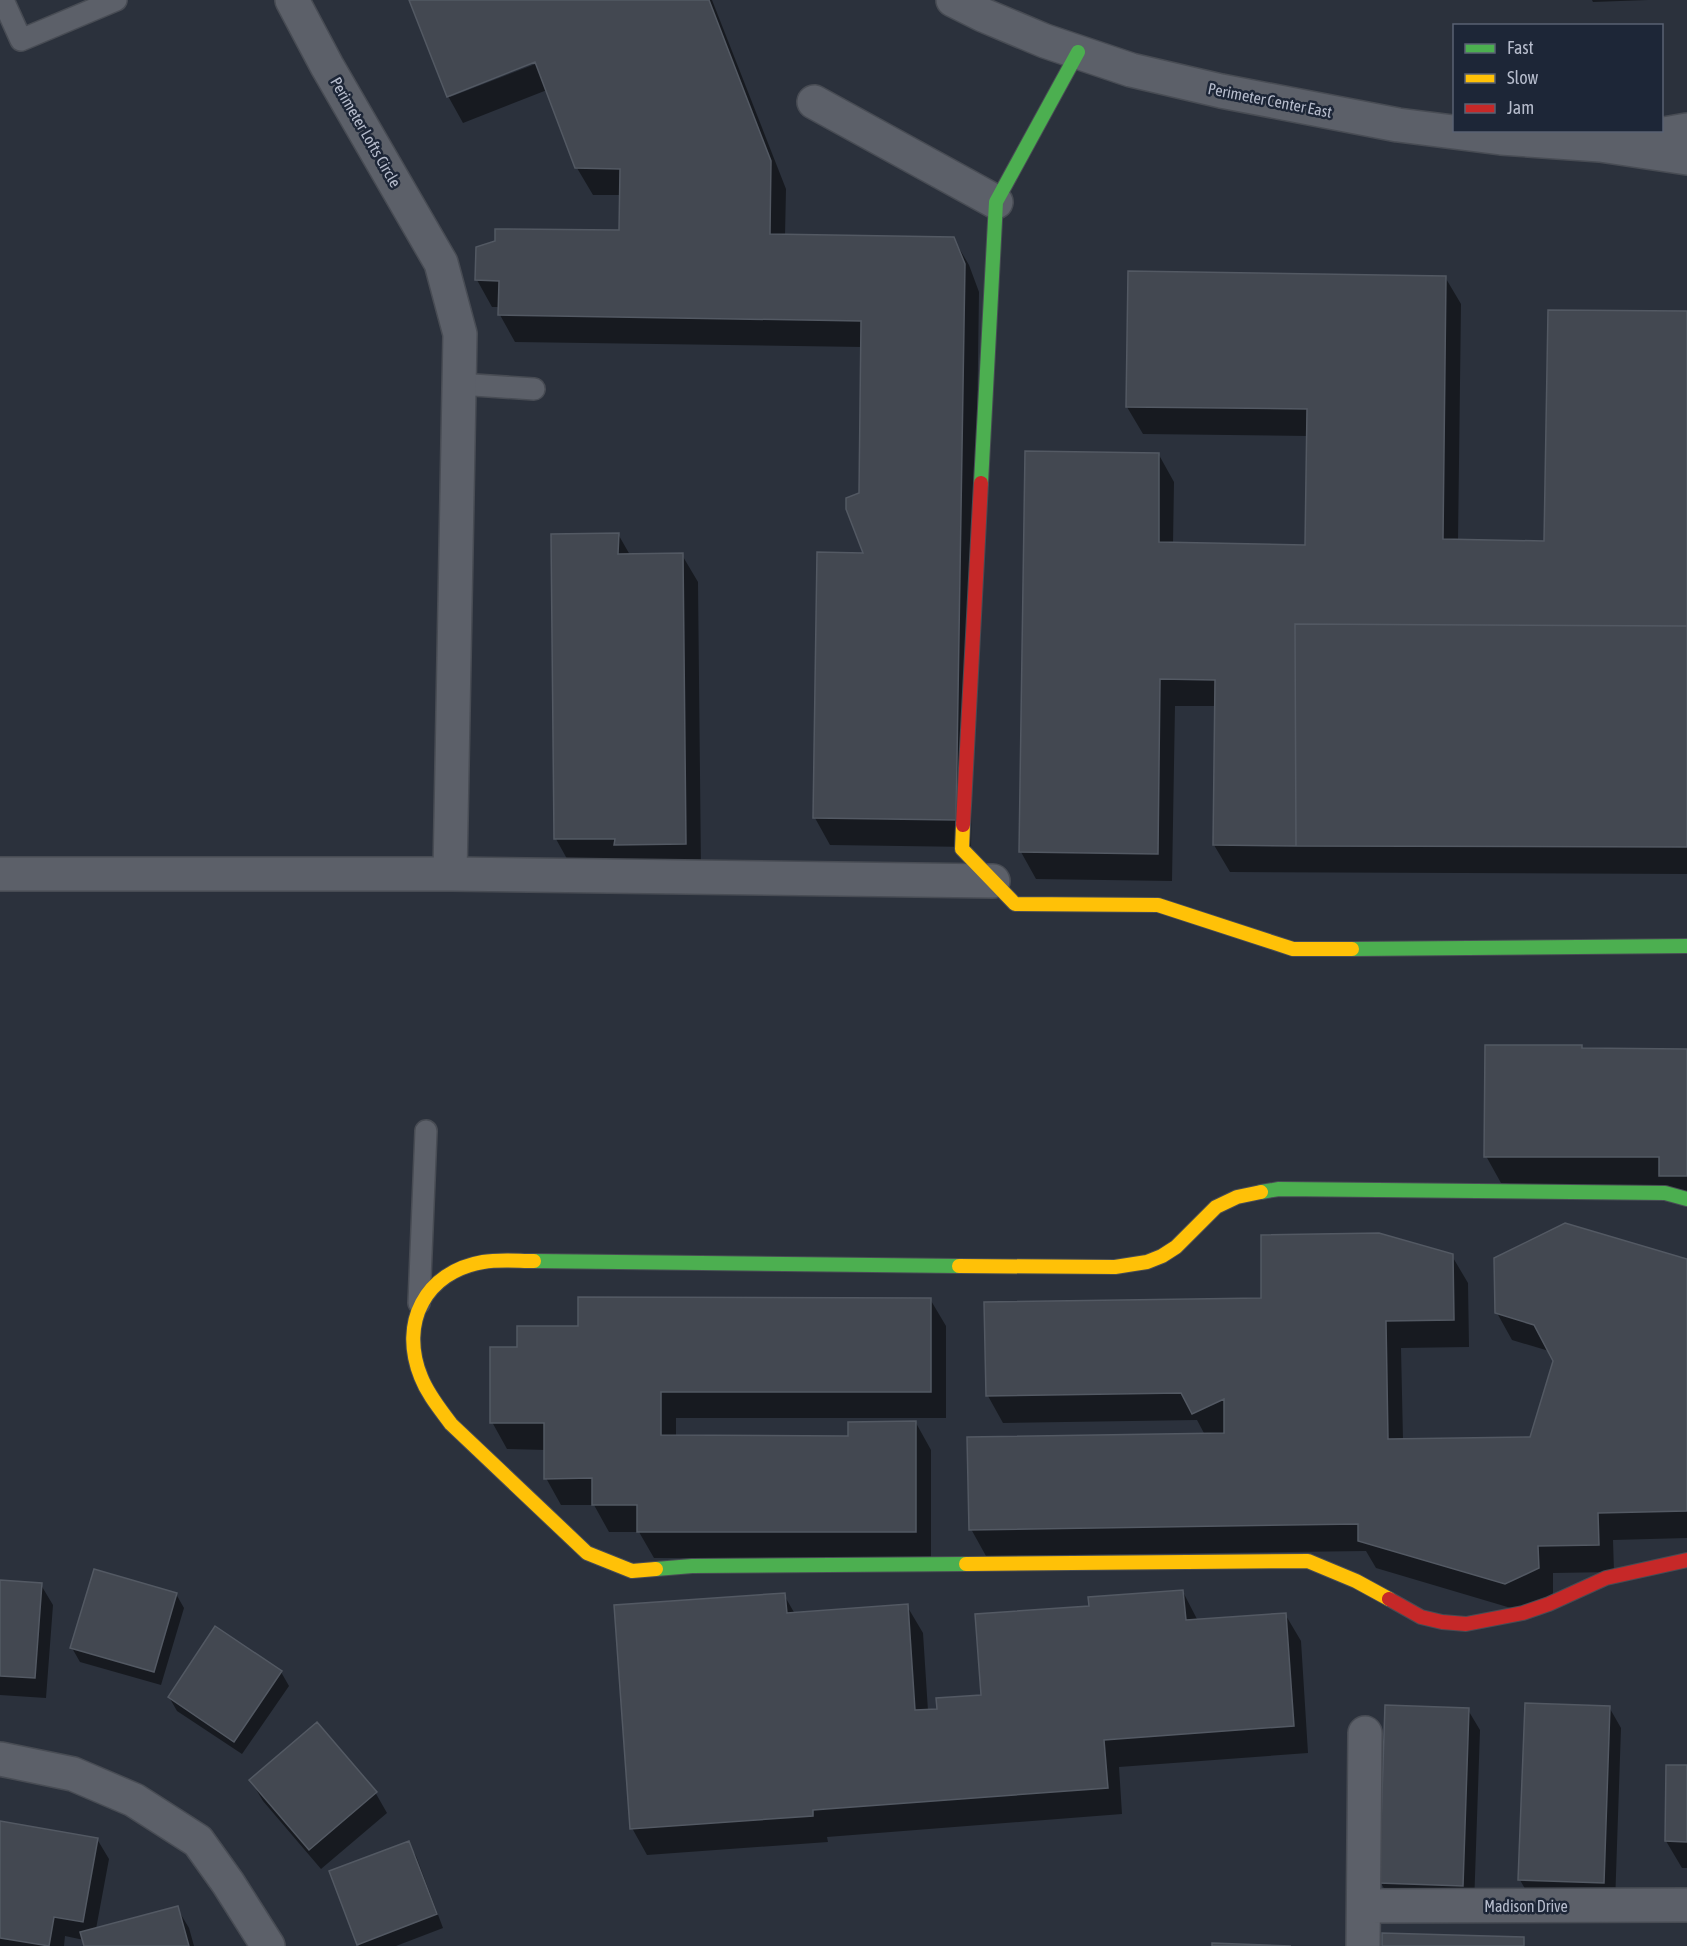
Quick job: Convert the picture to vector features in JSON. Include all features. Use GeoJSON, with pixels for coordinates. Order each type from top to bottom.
{"type":"FeatureCollection","features":[{"type":"Feature","properties":{"kind":"street","name":"Perimeter Lofts Circle"},"geometry":{"type":"LineString","coordinates":[[292,0],[327,66],[441,263],[460,334],[450,874]]}},
{"type":"Feature","properties":{"kind":"street","name":"Perimeter Center East"},"geometry":{"type":"LineString","coordinates":[[953,0],[1014,28],[1131,70],[1398,125],[1453,132]]}},
{"type":"Feature","properties":{"kind":"street"},"geometry":{"type":"LineString","coordinates":[[1078,52],[996,202],[962,849],[1015,904],[1158,904],[1293,949],[1687,946]]}},
{"type":"Feature","properties":{"kind":"street"},"geometry":{"type":"LineString","coordinates":[[814,102],[996,202]]}},
{"type":"Feature","properties":{"kind":"street","name":"Perimeter Center East"},"geometry":{"type":"LineString","coordinates":[[1600,145],[1687,130]]}},
{"type":"Feature","properties":{"kind":"street","name":"Perimeter Center East"},"geometry":{"type":"LineString","coordinates":[[1453,132],[1600,145],[1687,158]]}},
{"type":"Feature","properties":{"kind":"street"},"geometry":{"type":"LineString","coordinates":[[0,874],[450,874],[993,881]]}},
{"type":"Feature","properties":{"kind":"street"},"geometry":{"type":"LineString","coordinates":[[1687,1199],[1665,1193],[1278,1189],[1248,1194],[1224,1203],[1204,1216],[1178,1247],[1159,1258],[1139,1265],[1103,1267],[485,1261],[460,1267],[441,1278],[419,1309],[413,1327],[414,1350],[419,1372],[432,1398],[450,1424],[587,1553],[632,1571],[692,1566],[1308,1561],[1356,1581],[1421,1617],[1466,1624],[1523,1613],[1549,1604],[1606,1578],[1687,1560]]}},
{"type":"Feature","properties":{"kind":"street"},"geometry":{"type":"LineString","coordinates":[[1363,1946],[1365,1733]]}},
{"type":"Feature","properties":{"kind":"street"},"geometry":{"type":"LineString","coordinates":[[0,1759],[73,1774],[134,1800],[198,1841],[268,1946]]}},
{"type":"Feature","properties":{"kind":"street","name":"Madison Drive"},"geometry":{"type":"LineString","coordinates":[[1364,1906],[1687,1905]]}},
{"type":"Feature","properties":{"kind":"lane"},"geometry":{"type":"LineString","coordinates":[[3,0],[21,40],[116,0]]}},
{"type":"Feature","properties":{"kind":"lane"},"geometry":{"type":"LineString","coordinates":[[459,384],[534,389]]}},
{"type":"Feature","properties":{"kind":"lane"},"geometry":{"type":"LineString","coordinates":[[419,1309],[426,1131]]}},
{"type":"Feature","properties":{"kind":"building"},"geometry":{"type":"Polygon","coordinates":[[[409,0],[709,0],[771,161],[770,234],[954,237],[965,264],[956,820],[813,818],[817,552],[863,553],[846,509],[846,498],[859,493],[861,321],[498,315],[499,281],[475,280],[476,247],[495,241],[495,229],[619,230],[620,169],[575,168],[535,62],[447,97],[409,0]]]}},
{"type":"Feature","properties":{"kind":"building"},"geometry":{"type":"Polygon","coordinates":[[[1128,271],[1446,276],[1443,539],[1544,541],[1548,310],[1687,311],[1687,626],[1295,624],[1296,846],[1213,845],[1215,680],[1160,679],[1158,854],[1019,852],[1025,451],[1159,453],[1159,542],[1305,545],[1307,409],[1126,407],[1128,271]]]}},
{"type":"Feature","properties":{"kind":"building"},"geometry":{"type":"Polygon","coordinates":[[[619,533],[618,554],[683,553],[686,844],[614,845],[615,839],[554,839],[551,534],[619,533]]]}},
{"type":"Feature","properties":{"kind":"building"},"geometry":{"type":"Polygon","coordinates":[[[1295,624],[1687,626],[1687,847],[1296,846],[1295,624]]]}},
{"type":"Feature","properties":{"kind":"building"},"geometry":{"type":"Polygon","coordinates":[[[1485,1045],[1582,1045],[1582,1048],[1687,1049],[1687,1176],[1659,1176],[1659,1157],[1484,1157],[1485,1045]]]}},
{"type":"Feature","properties":{"kind":"building"},"geometry":{"type":"Polygon","coordinates":[[[1565,1223],[1687,1259],[1687,1511],[1598,1513],[1599,1545],[1538,1546],[1539,1568],[1505,1584],[1358,1541],[1358,1524],[969,1530],[967,1437],[1224,1433],[1224,1399],[1192,1414],[1181,1393],[986,1396],[984,1302],[1261,1298],[1261,1235],[1379,1233],[1453,1254],[1454,1320],[1386,1321],[1388,1439],[1530,1437],[1553,1361],[1534,1325],[1495,1313],[1494,1258],[1565,1223]]]}},
{"type":"Feature","properties":{"kind":"building"},"geometry":{"type":"Polygon","coordinates":[[[578,1297],[931,1298],[931,1392],[661,1392],[661,1435],[848,1436],[848,1422],[916,1421],[916,1532],[637,1532],[637,1505],[592,1505],[592,1478],[544,1479],[544,1423],[490,1423],[490,1347],[517,1347],[517,1326],[578,1326],[578,1297]]]}},
{"type":"Feature","properties":{"kind":"building"},"geometry":{"type":"Polygon","coordinates":[[[94,1569],[177,1593],[154,1672],[70,1648],[94,1569]]]}},
{"type":"Feature","properties":{"kind":"building"},"geometry":{"type":"Polygon","coordinates":[[[0,1580],[42,1583],[35,1678],[0,1676],[0,1580]]]}},
{"type":"Feature","properties":{"kind":"building"},"geometry":{"type":"Polygon","coordinates":[[[1183,1590],[1186,1620],[1286,1613],[1294,1726],[1104,1740],[1108,1788],[813,1810],[813,1816],[630,1829],[614,1605],[785,1593],[787,1613],[908,1604],[915,1710],[937,1709],[936,1698],[981,1695],[975,1614],[1089,1606],[1088,1597],[1183,1590]]]}},
{"type":"Feature","properties":{"kind":"building"},"geometry":{"type":"Polygon","coordinates":[[[215,1626],[282,1671],[234,1742],[168,1697],[215,1626]]]}},
{"type":"Feature","properties":{"kind":"building"},"geometry":{"type":"Polygon","coordinates":[[[1525,1703],[1610,1706],[1604,1883],[1518,1880],[1525,1703]]]}},
{"type":"Feature","properties":{"kind":"building"},"geometry":{"type":"Polygon","coordinates":[[[1385,1705],[1469,1708],[1463,1886],[1379,1883],[1385,1705]]]}},
{"type":"Feature","properties":{"kind":"building"},"geometry":{"type":"Polygon","coordinates":[[[317,1722],[377,1792],[309,1850],[249,1780],[317,1722]]]}},
{"type":"Feature","properties":{"kind":"building"},"geometry":{"type":"Polygon","coordinates":[[[1666,1765],[1687,1765],[1687,1842],[1665,1841],[1666,1765]]]}},
{"type":"Feature","properties":{"kind":"building"},"geometry":{"type":"Polygon","coordinates":[[[0,1821],[98,1838],[83,1922],[54,1917],[49,1946],[0,1938],[0,1821]]]}},
{"type":"Feature","properties":{"kind":"building"},"geometry":{"type":"Polygon","coordinates":[[[409,1841],[437,1914],[357,1945],[329,1871],[409,1841]]]}},
{"type":"Feature","properties":{"kind":"building"},"geometry":{"type":"Polygon","coordinates":[[[178,1906],[189,1946],[84,1946],[80,1932],[178,1906]]]}},
{"type":"Feature","properties":{"kind":"building"},"geometry":{"type":"Polygon","coordinates":[[[1382,1933],[1524,1937],[1524,1946],[1382,1946],[1382,1933]]]}},
{"type":"Feature","properties":{"kind":"building"},"geometry":{"type":"Polygon","coordinates":[[[1212,1943],[1291,1946],[1212,1946],[1212,1943]]]}},
{"type":"Feature","properties":{"kind":"traffic: fast"},"geometry":{"type":"LineString","coordinates":[[981,483],[996,202],[1078,52]]}},
{"type":"Feature","properties":{"kind":"traffic: fast"},"geometry":{"type":"LineString","coordinates":[[1352,949],[1687,946]]}},
{"type":"Feature","properties":{"kind":"traffic: fast"},"geometry":{"type":"LineString","coordinates":[[1261,1192],[1279,1189],[1665,1193],[1687,1199]]}},
{"type":"Feature","properties":{"kind":"traffic: fast"},"geometry":{"type":"LineString","coordinates":[[534,1261],[959,1266]]}},
{"type":"Feature","properties":{"kind":"traffic: fast"},"geometry":{"type":"LineString","coordinates":[[656,1569],[692,1566],[966,1564]]}},
{"type":"Feature","properties":{"kind":"traffic: slow"},"geometry":{"type":"LineString","coordinates":[[963,825],[962,849],[1015,904],[1158,905],[1293,949],[1352,949]]}},
{"type":"Feature","properties":{"kind":"traffic: slow"},"geometry":{"type":"LineString","coordinates":[[959,1266],[1115,1267],[1147,1262],[1176,1247],[1216,1207],[1237,1197],[1261,1192]]}},
{"type":"Feature","properties":{"kind":"traffic: slow"},"geometry":{"type":"LineString","coordinates":[[534,1261],[483,1262],[463,1268],[446,1277],[432,1289],[422,1303],[413,1338],[415,1357],[421,1377],[451,1424],[587,1553],[632,1571],[656,1569]]}},
{"type":"Feature","properties":{"kind":"traffic: slow"},"geometry":{"type":"LineString","coordinates":[[966,1564],[1308,1561],[1356,1581],[1389,1599]]}},
{"type":"Feature","properties":{"kind":"traffic: jam"},"geometry":{"type":"LineString","coordinates":[[963,825],[981,483]]}},
{"type":"Feature","properties":{"kind":"traffic: jam"},"geometry":{"type":"LineString","coordinates":[[1389,1599],[1421,1617],[1466,1624],[1523,1613],[1549,1604],[1606,1578],[1687,1560]]}}]}
